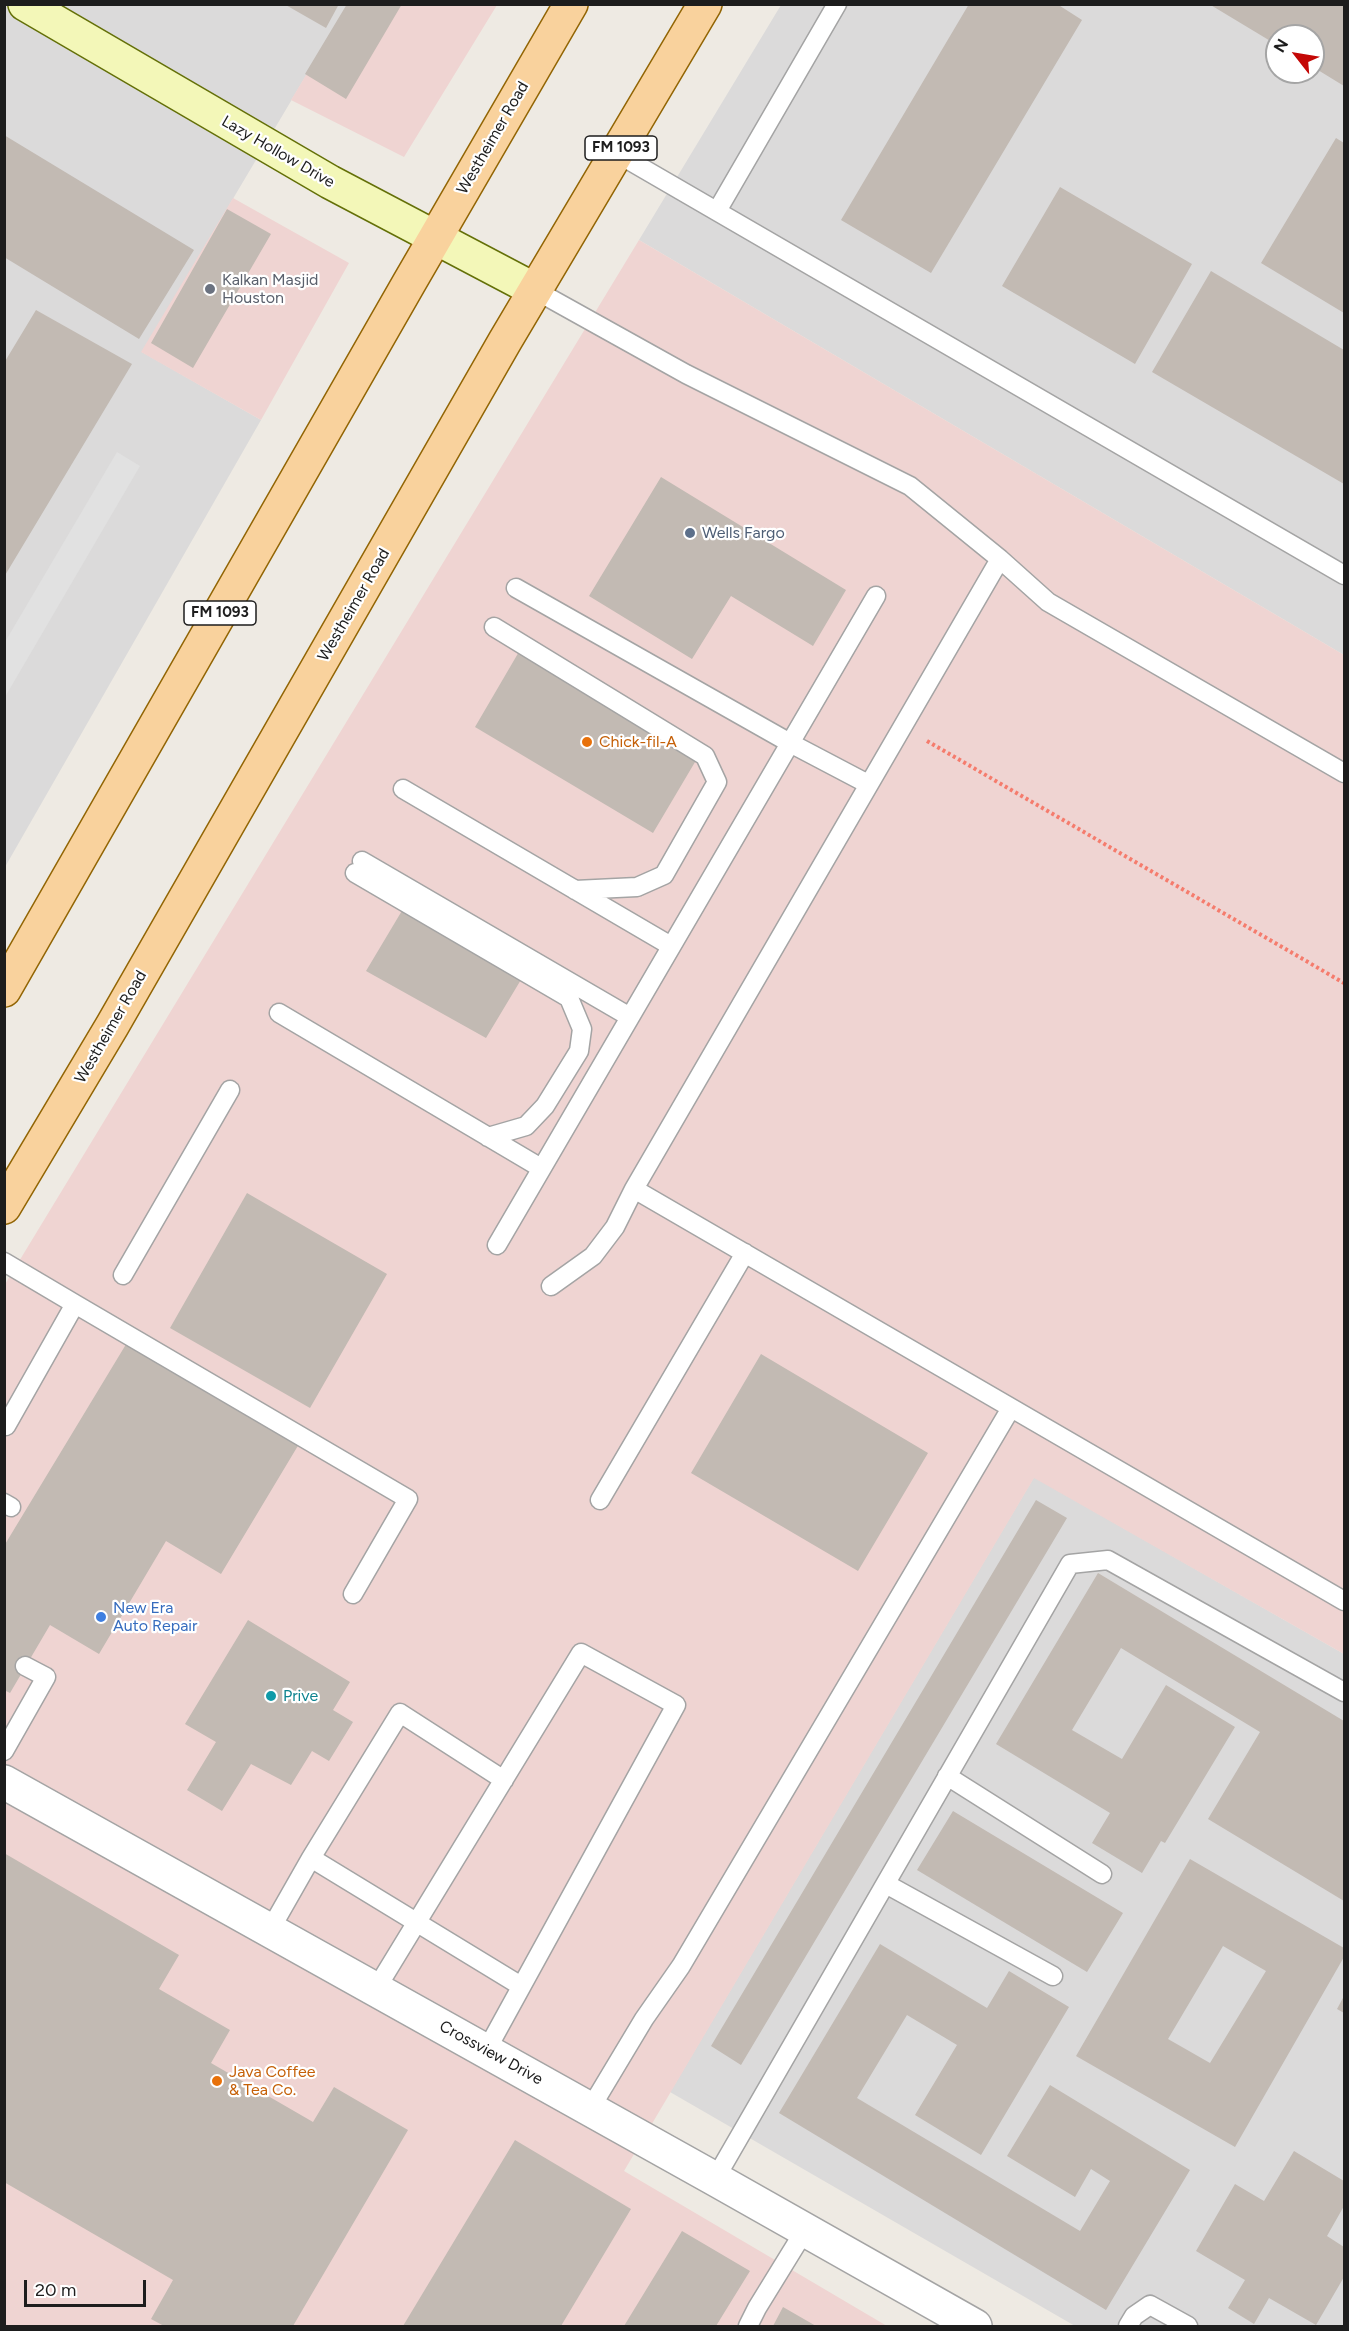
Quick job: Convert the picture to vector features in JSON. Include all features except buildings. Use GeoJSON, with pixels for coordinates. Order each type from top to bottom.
{"type":"FeatureCollection","features":[{"type":"Feature","properties":{"kind":"main road","name":"Westheimer Road"},"geometry":{"type":"LineString","coordinates":[[4,990],[571,4]]}},
{"type":"Feature","properties":{"kind":"main road","name":"Westheimer Road"},"geometry":{"type":"LineString","coordinates":[[4,1207],[118,1016],[535,291],[705,4]]}},
{"type":"Feature","properties":{"kind":"street","name":"Lazy Hollow Drive"},"geometry":{"type":"LineString","coordinates":[[25,4],[330,182],[436,236],[535,291]]}},
{"type":"Feature","properties":{"kind":"street","name":"Crossview Drive"},"geometry":{"type":"LineString","coordinates":[[4,1782],[975,2326]]}},
{"type":"Feature","properties":{"kind":"lane"},"geometry":{"type":"LineString","coordinates":[[717,211],[837,4]]}},
{"type":"Feature","properties":{"kind":"lane"},"geometry":{"type":"LineString","coordinates":[[618,154],[1344,575]]}},
{"type":"Feature","properties":{"kind":"lane"},"geometry":{"type":"LineString","coordinates":[[535,291],[686,374],[910,486],[1000,559],[1048,602],[1344,773]]}},
{"type":"Feature","properties":{"kind":"lane"},"geometry":{"type":"LineString","coordinates":[[551,1286],[592,1256],[615,1227],[634,1189],[1000,559]]}},
{"type":"Feature","properties":{"kind":"lane"},"geometry":{"type":"LineString","coordinates":[[516,588],[868,784]]}},
{"type":"Feature","properties":{"kind":"lane"},"geometry":{"type":"LineString","coordinates":[[497,1245],[876,596]]}},
{"type":"Feature","properties":{"kind":"lane"},"geometry":{"type":"LineString","coordinates":[[494,627],[705,756],[717,782],[664,875],[637,887],[575,890]]}},
{"type":"Feature","properties":{"kind":"lane"},"geometry":{"type":"LineString","coordinates":[[403,789],[671,946]]}},
{"type":"Feature","properties":{"kind":"lane"},"geometry":{"type":"LineString","coordinates":[[488,1137],[526,1126],[545,1106],[579,1051],[582,1029],[569,998],[358,867],[630,1017]]}},
{"type":"Feature","properties":{"kind":"lane"},"geometry":{"type":"LineString","coordinates":[[279,1013],[541,1168]]}},
{"type":"Feature","properties":{"kind":"lane"},"geometry":{"type":"LineString","coordinates":[[123,1275],[230,1090]]}},
{"type":"Feature","properties":{"kind":"lane"},"geometry":{"type":"LineString","coordinates":[[634,1189],[1344,1602]]}},
{"type":"Feature","properties":{"kind":"lane"},"geometry":{"type":"LineString","coordinates":[[600,1500],[745,1253]]}},
{"type":"Feature","properties":{"kind":"lane"},"geometry":{"type":"LineString","coordinates":[[4,1262],[408,1499],[353,1594]]}},
{"type":"Feature","properties":{"kind":"lane"},"geometry":{"type":"LineString","coordinates":[[6,1426],[75,1304]]}},
{"type":"Feature","properties":{"kind":"lane"},"geometry":{"type":"LineString","coordinates":[[590,2109],[644,2019],[681,1966],[1011,1408]]}},
{"type":"Feature","properties":{"kind":"lane"},"geometry":{"type":"LineString","coordinates":[[716,2179],[1070,1564],[1108,1560],[1344,1692]]}},
{"type":"Feature","properties":{"kind":"lane"},"geometry":{"type":"LineString","coordinates":[[376,1989],[581,1653],[676,1706],[486,2050]]}},
{"type":"Feature","properties":{"kind":"lane"},"geometry":{"type":"LineString","coordinates":[[4,1751],[46,1677],[25,1666]]}},
{"type":"Feature","properties":{"kind":"lane"},"geometry":{"type":"LineString","coordinates":[[270,1930],[311,1858],[400,1713],[504,1780]]}},
{"type":"Feature","properties":{"kind":"lane"},"geometry":{"type":"LineString","coordinates":[[947,1776],[1102,1874]]}},
{"type":"Feature","properties":{"kind":"lane"},"geometry":{"type":"LineString","coordinates":[[311,1858],[521,1986]]}},
{"type":"Feature","properties":{"kind":"lane"},"geometry":{"type":"LineString","coordinates":[[886,1884],[1053,1977]]}},
{"type":"Feature","properties":{"kind":"lane"},"geometry":{"type":"LineString","coordinates":[[748,2326],[805,2230]]}},
{"type":"Feature","properties":{"kind":"lane"},"geometry":{"type":"LineString","coordinates":[[1128,2326],[1134,2316],[1150,2305],[1188,2326]]}},
{"type":"Feature","properties":{"kind":"path"},"geometry":{"type":"LineString","coordinates":[[902,727],[1344,983]]}},
{"type":"Feature","properties":{"kind":"shaded area"},"geometry":{"type":"Polygon","coordinates":[[[5,5],[348,5],[142,352],[261,420],[5,867],[5,5]]]}},
{"type":"Feature","properties":{"kind":"shaded area"},"geometry":{"type":"Polygon","coordinates":[[[348,5],[497,5],[404,157],[291,100],[348,5]]]}},
{"type":"Feature","properties":{"kind":"shaded area"},"geometry":{"type":"Polygon","coordinates":[[[781,5],[1344,5],[1344,655],[639,240],[781,5]]]}},
{"type":"Feature","properties":{"kind":"shaded area"},"geometry":{"type":"Polygon","coordinates":[[[233,198],[349,263],[261,420],[141,352],[233,198]]]}},
{"type":"Feature","properties":{"kind":"shaded area"},"geometry":{"type":"Polygon","coordinates":[[[639,240],[1344,655],[1344,1654],[1034,1478],[624,2171],[887,2326],[5,2326],[4,1286],[639,240]]]}},
{"type":"Feature","properties":{"kind":"shaded area"},"geometry":{"type":"Polygon","coordinates":[[[117,452],[140,466],[5,697],[5,642],[117,452]]]}},
{"type":"Feature","properties":{"kind":"shaded area"},"geometry":{"type":"Polygon","coordinates":[[[1034,1477],[1344,1654],[1344,2326],[1075,2326],[670,2092],[1034,1477]]]}},
{"type":"Feature","properties":{"kind":"place","name":"Kalkan Masjid Houston"},"geometry":{"type":"Point","coordinates":[210,289]}},
{"type":"Feature","properties":{"kind":"place","name":"Wells Fargo"},"geometry":{"type":"Point","coordinates":[690,533]}},
{"type":"Feature","properties":{"kind":"place","name":"Chick-fil-A"},"geometry":{"type":"Point","coordinates":[587,742]}},
{"type":"Feature","properties":{"kind":"place","name":"New Era Auto Repair"},"geometry":{"type":"Point","coordinates":[101,1617]}},
{"type":"Feature","properties":{"kind":"place","name":"Prive"},"geometry":{"type":"Point","coordinates":[271,1696]}},
{"type":"Feature","properties":{"kind":"place","name":"Java Coffee & Tea Co."},"geometry":{"type":"Point","coordinates":[217,2081]}}]}
